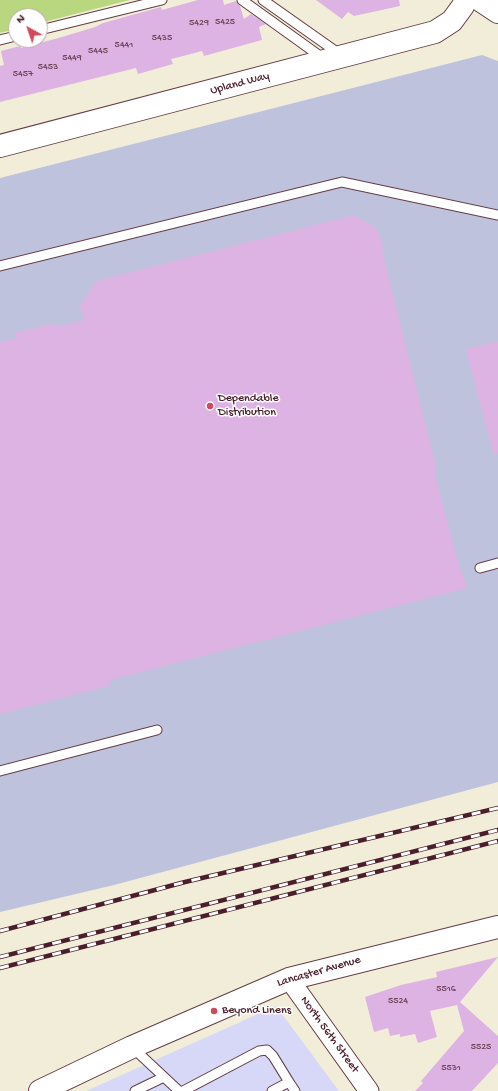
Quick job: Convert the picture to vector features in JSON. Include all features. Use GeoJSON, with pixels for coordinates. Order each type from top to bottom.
{"type":"FeatureCollection","features":[{"type":"Feature","properties":{"kind":"main road","name":"Upland Way"},"geometry":{"type":"LineString","coordinates":[[0,146],[436,32],[452,21],[463,6],[465,0]]}},
{"type":"Feature","properties":{"kind":"main road"},"geometry":{"type":"LineString","coordinates":[[480,0],[498,12]]}},
{"type":"Feature","properties":{"kind":"main road","name":"Lancaster Avenue"},"geometry":{"type":"LineString","coordinates":[[40,1091],[62,1086],[132,1047],[289,978],[498,927]]}},
{"type":"Feature","properties":{"kind":"street","name":"North 56th Street"},"geometry":{"type":"LineString","coordinates":[[289,978],[369,1091]]}},
{"type":"Feature","properties":{"kind":"lane"},"geometry":{"type":"LineString","coordinates":[[48,28],[162,0]]}},
{"type":"Feature","properties":{"kind":"lane"},"geometry":{"type":"LineString","coordinates":[[242,0],[335,59]]}},
{"type":"Feature","properties":{"kind":"lane"},"geometry":{"type":"LineString","coordinates":[[264,0],[335,59]]}},
{"type":"Feature","properties":{"kind":"lane"},"geometry":{"type":"LineString","coordinates":[[0,266],[342,182],[498,215]]}},
{"type":"Feature","properties":{"kind":"lane"},"geometry":{"type":"LineString","coordinates":[[480,568],[498,563]]}},
{"type":"Feature","properties":{"kind":"lane"},"geometry":{"type":"LineString","coordinates":[[0,771],[157,730]]}},
{"type":"Feature","properties":{"kind":"lane"},"geometry":{"type":"LineString","coordinates":[[132,1047],[179,1091]]}},
{"type":"Feature","properties":{"kind":"lane"},"geometry":{"type":"LineString","coordinates":[[183,1091],[258,1051],[267,1050],[273,1056],[295,1091]]}},
{"type":"Feature","properties":{"kind":"lane"},"geometry":{"type":"LineString","coordinates":[[134,1091],[164,1077]]}},
{"type":"Feature","properties":{"kind":"lane"},"geometry":{"type":"LineString","coordinates":[[272,1091],[289,1082]]}},
{"type":"Feature","properties":{"kind":"shaded area","name":"Dependable Distribution"},"geometry":{"type":"Polygon","coordinates":[[[482,55],[498,61],[498,782],[114,885],[0,912],[0,178],[482,55]]]}},
{"type":"Feature","properties":{"kind":"shaded area"},"geometry":{"type":"Polygon","coordinates":[[[276,1006],[339,1091],[86,1091],[276,1006]]]}},
{"type":"Feature","properties":{"kind":"green space"},"geometry":{"type":"Polygon","coordinates":[[[0,0],[130,0],[48,21],[48,8],[8,8],[8,31],[0,33],[0,0]]]}},
{"type":"Feature","properties":{"kind":"building"},"geometry":{"type":"Polygon","coordinates":[[[198,0],[223,0],[224,5],[236,1],[240,6],[244,19],[251,14],[266,24],[259,27],[262,40],[204,56],[202,51],[171,59],[173,64],[138,74],[136,68],[0,102],[0,66],[4,65],[1,51],[12,48],[48,48],[48,41],[95,27],[103,23],[161,7],[162,10],[198,0]]]}},
{"type":"Feature","properties":{"kind":"building"},"geometry":{"type":"Polygon","coordinates":[[[316,0],[399,0],[400,6],[354,16],[348,12],[342,19],[316,0]]]}},
{"type":"Feature","properties":{"kind":"building","name":"Dependable Distribution"},"geometry":{"type":"Polygon","coordinates":[[[354,215],[376,228],[377,232],[379,233],[437,470],[434,471],[460,570],[461,569],[467,588],[110,680],[112,685],[0,714],[0,342],[17,338],[16,332],[56,323],[57,327],[84,320],[80,306],[96,281],[354,215]]]}},
{"type":"Feature","properties":{"kind":"building"},"geometry":{"type":"Polygon","coordinates":[[[498,341],[498,453],[493,453],[466,349],[498,341]]]}},
{"type":"Feature","properties":{"kind":"building"},"geometry":{"type":"Polygon","coordinates":[[[498,957],[460,1002],[498,1036],[498,1063],[472,1091],[415,1091],[423,1083],[421,1081],[464,1031],[457,1005],[430,1011],[437,1037],[418,1043],[415,1034],[400,1037],[400,1034],[390,1036],[388,1028],[374,1032],[365,997],[401,985],[437,977],[436,972],[498,957]]]}},
{"type":"Feature","properties":{"kind":"railway"},"geometry":{"type":"LineString","coordinates":[[0,931],[185,882],[498,808]]}},
{"type":"Feature","properties":{"kind":"railway"},"geometry":{"type":"LineString","coordinates":[[0,957],[498,830]]}},
{"type":"Feature","properties":{"kind":"railway"},"geometry":{"type":"LineString","coordinates":[[0,968],[498,841]]}},
{"type":"Feature","properties":{"kind":"place","name":"Dependable Distribution"},"geometry":{"type":"Point","coordinates":[210,406]}},
{"type":"Feature","properties":{"kind":"place","name":"Beyond Linens"},"geometry":{"type":"Point","coordinates":[214,1011]}}]}
